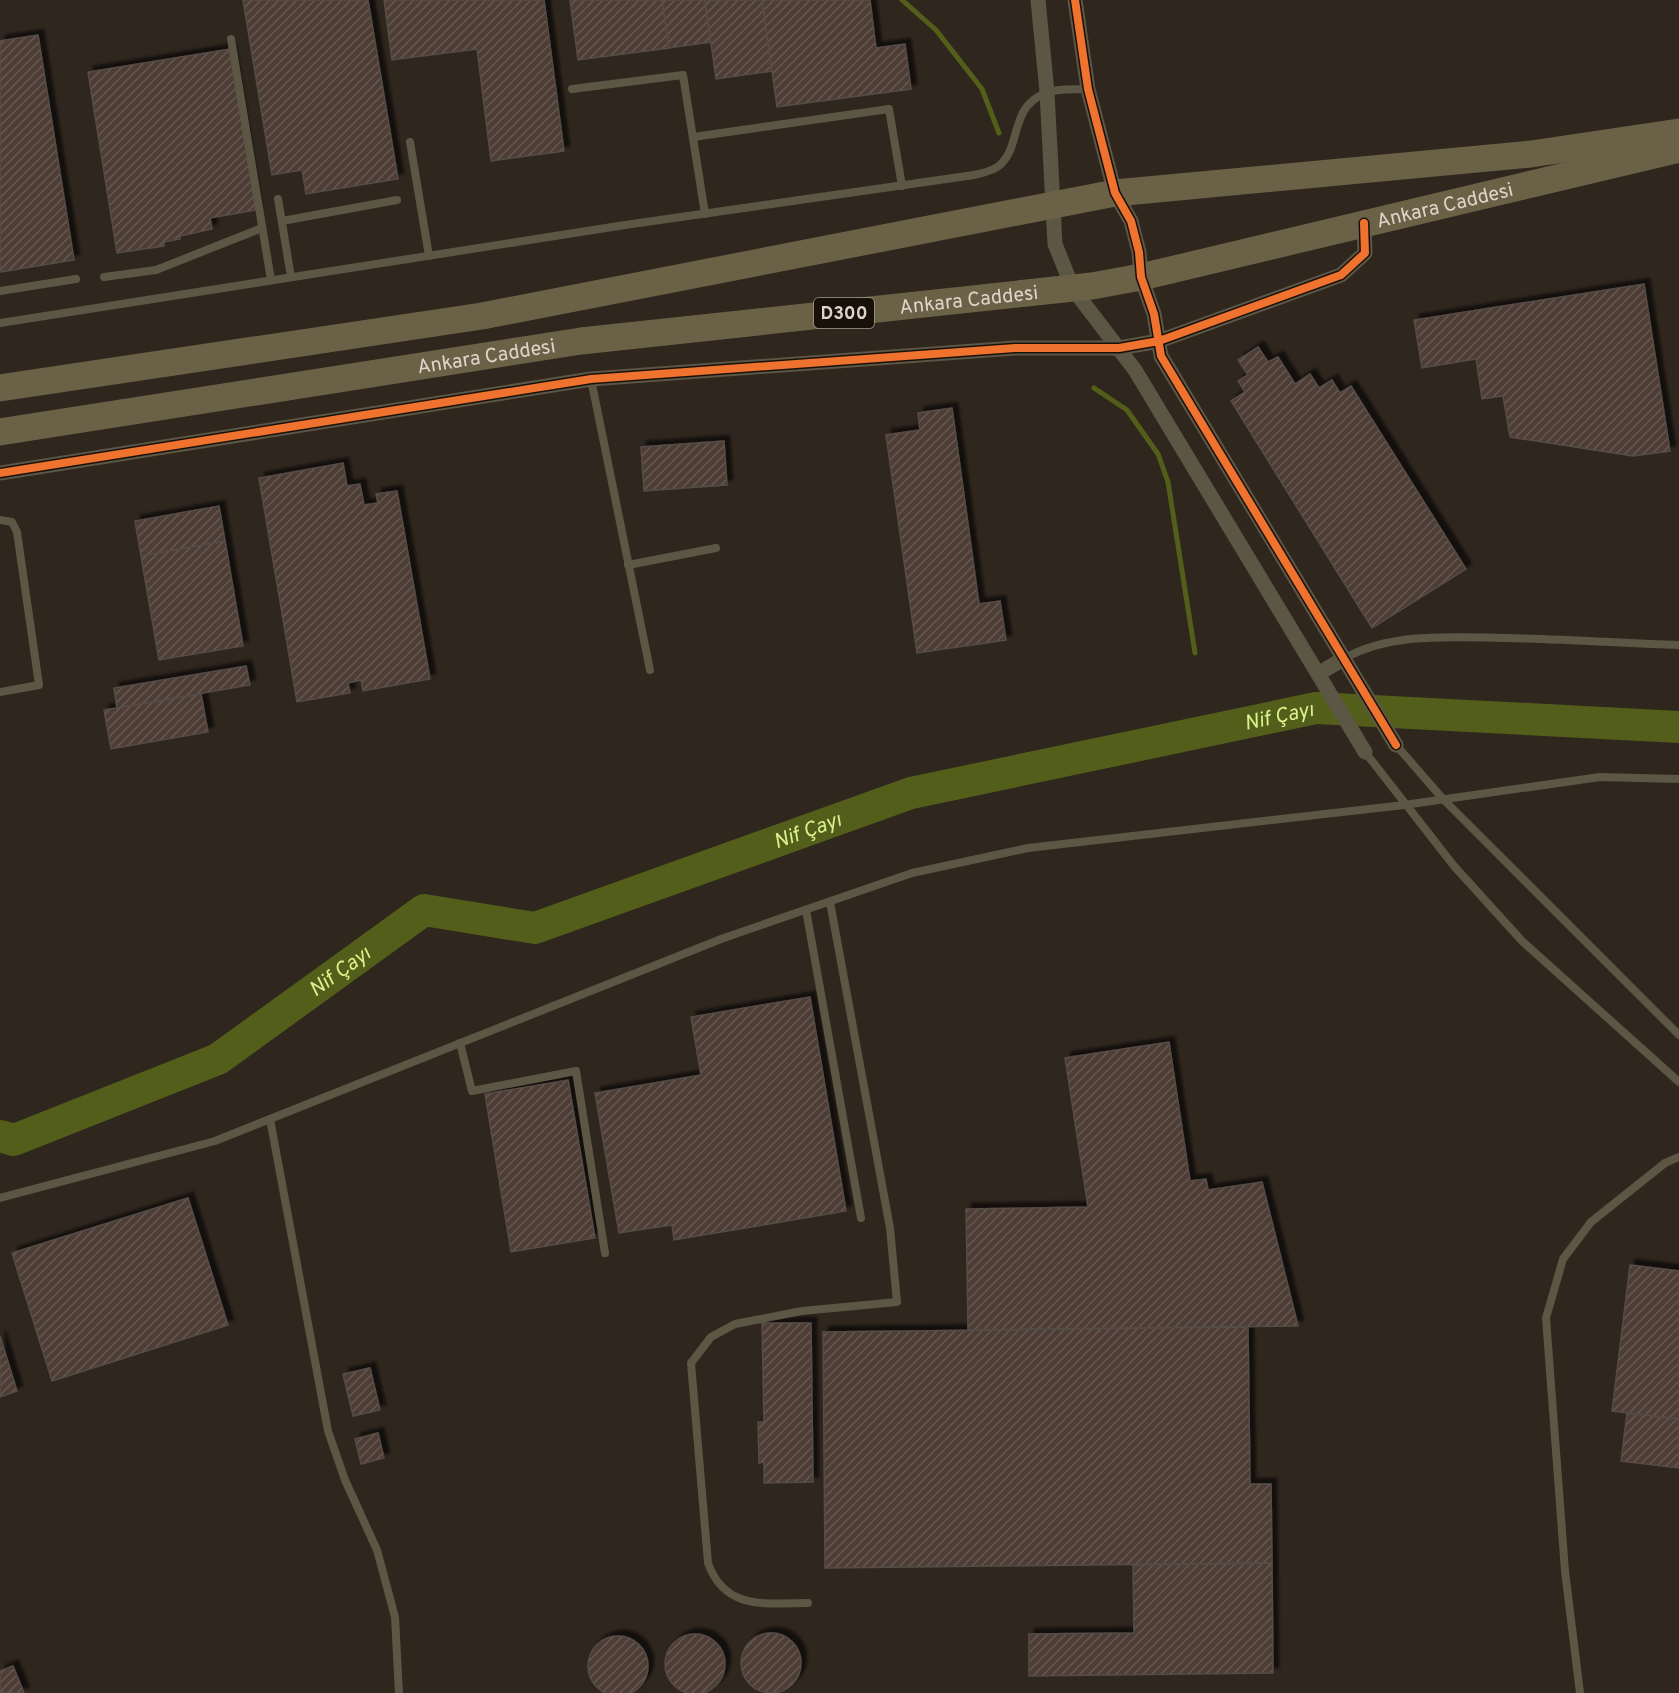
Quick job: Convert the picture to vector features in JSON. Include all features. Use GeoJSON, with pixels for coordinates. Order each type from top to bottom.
{"type":"FeatureCollection","features":[{"type":"Feature","properties":{"kind":"highway","name":"Ankara Caddesi"},"geometry":{"type":"LineString","coordinates":[[0,388],[482,316],[1114,192],[1532,154],[1679,132]]}},
{"type":"Feature","properties":{"kind":"highway","name":"Ankara Caddesi"},"geometry":{"type":"LineString","coordinates":[[0,432],[581,341],[1073,289],[1141,278],[1679,149]]}},
{"type":"Feature","properties":{"kind":"street"},"geometry":{"type":"LineString","coordinates":[[1038,0],[1047,92],[1055,244],[1073,289],[1135,370],[1365,752]]}},
{"type":"Feature","properties":{"kind":"street"},"geometry":{"type":"LineString","coordinates":[[1075,0],[1088,89],[1114,192],[1131,221],[1139,252],[1141,278],[1154,314],[1161,356],[1396,745]]}},
{"type":"Feature","properties":{"kind":"street"},"geometry":{"type":"LineString","coordinates":[[0,473],[591,379],[1015,348],[1119,348],[1159,341],[1341,275],[1365,253],[1364,223]]}},
{"type":"Feature","properties":{"kind":"street"},"geometry":{"type":"LineString","coordinates":[[1318,674],[1343,660]]}},
{"type":"Feature","properties":{"kind":"lane"},"geometry":{"type":"LineString","coordinates":[[231,39],[271,280]]}},
{"type":"Feature","properties":{"kind":"lane"},"geometry":{"type":"LineString","coordinates":[[572,89],[683,75],[705,214]]}},
{"type":"Feature","properties":{"kind":"lane"},"geometry":{"type":"LineString","coordinates":[[0,323],[705,214],[974,175],[999,167],[1009,153],[1015,129],[1028,103],[1047,92],[1088,89]]}},
{"type":"Feature","properties":{"kind":"lane"},"geometry":{"type":"LineString","coordinates":[[693,137],[889,109],[902,186]]}},
{"type":"Feature","properties":{"kind":"lane"},"geometry":{"type":"LineString","coordinates":[[410,142],[429,256]]}},
{"type":"Feature","properties":{"kind":"lane"},"geometry":{"type":"LineString","coordinates":[[278,199],[291,277]]}},
{"type":"Feature","properties":{"kind":"lane"},"geometry":{"type":"LineString","coordinates":[[282,221],[397,200]]}},
{"type":"Feature","properties":{"kind":"lane"},"geometry":{"type":"LineString","coordinates":[[104,277],[156,270],[262,228]]}},
{"type":"Feature","properties":{"kind":"lane"},"geometry":{"type":"LineString","coordinates":[[0,291],[76,279]]}},
{"type":"Feature","properties":{"kind":"lane"},"geometry":{"type":"LineString","coordinates":[[591,379],[650,670]]}},
{"type":"Feature","properties":{"kind":"lane"},"geometry":{"type":"LineString","coordinates":[[0,520],[12,522],[17,531],[39,685],[0,692]]}},
{"type":"Feature","properties":{"kind":"lane"},"geometry":{"type":"LineString","coordinates":[[628,565],[716,548]]}},
{"type":"Feature","properties":{"kind":"lane"},"geometry":{"type":"LineString","coordinates":[[1343,660],[1359,650],[1391,642],[1445,637],[1679,645]]}},
{"type":"Feature","properties":{"kind":"lane"},"geometry":{"type":"LineString","coordinates":[[1396,745],[1443,799],[1679,1035]]}},
{"type":"Feature","properties":{"kind":"lane"},"geometry":{"type":"LineString","coordinates":[[1365,752],[1404,805],[1522,942],[1679,1082]]}},
{"type":"Feature","properties":{"kind":"lane"},"geometry":{"type":"LineString","coordinates":[[0,1198],[215,1141],[721,939],[912,873],[1028,848],[1404,805],[1600,777],[1679,779]]}},
{"type":"Feature","properties":{"kind":"lane"},"geometry":{"type":"LineString","coordinates":[[808,1603],[748,1602],[730,1594],[711,1572],[708,1563],[691,1363],[711,1337],[735,1324],[802,1311],[897,1302],[890,1228],[830,902]]}},
{"type":"Feature","properties":{"kind":"lane"},"geometry":{"type":"LineString","coordinates":[[806,910],[861,1218]]}},
{"type":"Feature","properties":{"kind":"lane"},"geometry":{"type":"LineString","coordinates":[[460,1043],[472,1091],[576,1071],[605,1253]]}},
{"type":"Feature","properties":{"kind":"lane"},"geometry":{"type":"LineString","coordinates":[[270,1119],[328,1431],[345,1480],[377,1550],[395,1617],[399,1693]]}},
{"type":"Feature","properties":{"kind":"lane"},"geometry":{"type":"LineString","coordinates":[[1580,1693],[1565,1572],[1546,1318],[1563,1259],[1591,1222],[1665,1163],[1679,1158]]}},
{"type":"Feature","properties":{"kind":"building"},"geometry":{"type":"Polygon","coordinates":[[[243,0],[368,0],[398,179],[306,194],[302,170],[272,175],[243,0]]]}},
{"type":"Feature","properties":{"kind":"building"},"geometry":{"type":"Polygon","coordinates":[[[384,0],[544,0],[564,151],[491,161],[477,49],[392,60],[384,0]]]}},
{"type":"Feature","properties":{"kind":"building"},"geometry":{"type":"Polygon","coordinates":[[[570,0],[662,0],[669,48],[578,60],[570,0]]]}},
{"type":"Feature","properties":{"kind":"building"},"geometry":{"type":"Polygon","coordinates":[[[662,0],[705,0],[711,42],[669,48],[662,0]]]}},
{"type":"Feature","properties":{"kind":"building"},"geometry":{"type":"Polygon","coordinates":[[[705,0],[762,0],[772,71],[716,79],[705,0]]]}},
{"type":"Feature","properties":{"kind":"building"},"geometry":{"type":"Polygon","coordinates":[[[762,0],[870,0],[876,48],[905,44],[911,89],[777,107],[762,0]]]}},
{"type":"Feature","properties":{"kind":"building"},"geometry":{"type":"Polygon","coordinates":[[[38,35],[74,260],[0,272],[0,41],[38,35]]]}},
{"type":"Feature","properties":{"kind":"building"},"geometry":{"type":"Polygon","coordinates":[[[230,49],[256,210],[210,218],[212,229],[180,236],[180,239],[164,242],[164,246],[117,253],[88,72],[230,49]]]}},
{"type":"Feature","properties":{"kind":"building"},"geometry":{"type":"Polygon","coordinates":[[[1644,284],[1670,451],[1633,456],[1510,437],[1503,396],[1482,399],[1476,359],[1422,368],[1414,320],[1644,284]]]}},
{"type":"Feature","properties":{"kind":"building"},"geometry":{"type":"Polygon","coordinates":[[[1258,347],[1268,362],[1278,357],[1295,384],[1310,374],[1319,388],[1332,380],[1340,393],[1351,386],[1466,569],[1372,628],[1231,401],[1245,392],[1238,381],[1248,375],[1238,360],[1258,347]]]}},
{"type":"Feature","properties":{"kind":"building"},"geometry":{"type":"Polygon","coordinates":[[[952,408],[979,604],[1000,601],[1006,640],[917,653],[886,435],[920,430],[918,413],[952,408]]]}},
{"type":"Feature","properties":{"kind":"building"},"geometry":{"type":"Polygon","coordinates":[[[724,441],[727,485],[644,491],[641,447],[724,441]]]}},
{"type":"Feature","properties":{"kind":"building"},"geometry":{"type":"Polygon","coordinates":[[[343,463],[347,486],[360,484],[364,505],[378,503],[376,494],[397,491],[430,679],[363,691],[361,680],[348,683],[350,693],[297,702],[259,478],[343,463]]]}},
{"type":"Feature","properties":{"kind":"building"},"geometry":{"type":"Polygon","coordinates":[[[219,506],[225,541],[141,556],[135,521],[219,506]]]}},
{"type":"Feature","properties":{"kind":"building"},"geometry":{"type":"Polygon","coordinates":[[[225,541],[243,646],[159,660],[141,556],[225,541]]]}},
{"type":"Feature","properties":{"kind":"building"},"geometry":{"type":"Polygon","coordinates":[[[246,666],[250,685],[117,708],[114,688],[246,666]]]}},
{"type":"Feature","properties":{"kind":"building"},"geometry":{"type":"Polygon","coordinates":[[[201,694],[208,732],[111,749],[104,710],[201,694]]]}},
{"type":"Feature","properties":{"kind":"building"},"geometry":{"type":"Polygon","coordinates":[[[810,997],[846,1211],[674,1240],[672,1225],[619,1233],[595,1093],[701,1075],[691,1017],[810,997]]]}},
{"type":"Feature","properties":{"kind":"building"},"geometry":{"type":"Polygon","coordinates":[[[1169,1042],[1190,1181],[1206,1179],[1208,1190],[1262,1182],[1298,1326],[968,1330],[966,1209],[1088,1207],[1065,1058],[1169,1042]]]}},
{"type":"Feature","properties":{"kind":"building"},"geometry":{"type":"Polygon","coordinates":[[[568,1080],[595,1238],[511,1252],[485,1094],[568,1080]]]}},
{"type":"Feature","properties":{"kind":"building"},"geometry":{"type":"Polygon","coordinates":[[[188,1198],[228,1325],[52,1381],[12,1253],[188,1198]]]}},
{"type":"Feature","properties":{"kind":"building"},"geometry":{"type":"Polygon","coordinates":[[[1630,1265],[1679,1271],[1679,1419],[1612,1411],[1630,1265]]]}},
{"type":"Feature","properties":{"kind":"building"},"geometry":{"type":"Polygon","coordinates":[[[762,1323],[811,1323],[813,1482],[764,1483],[764,1462],[759,1463],[758,1422],[764,1422],[762,1323]]]}},
{"type":"Feature","properties":{"kind":"building"},"geometry":{"type":"Polygon","coordinates":[[[1248,1327],[1250,1484],[1271,1484],[1272,1563],[825,1568],[823,1332],[1248,1327]]]}},
{"type":"Feature","properties":{"kind":"building"},"geometry":{"type":"Polygon","coordinates":[[[0,1336],[17,1391],[0,1397],[0,1336]]]}},
{"type":"Feature","properties":{"kind":"building"},"geometry":{"type":"Polygon","coordinates":[[[370,1368],[380,1410],[353,1416],[343,1374],[370,1368]]]}},
{"type":"Feature","properties":{"kind":"building"},"geometry":{"type":"Polygon","coordinates":[[[1627,1413],[1679,1419],[1679,1468],[1621,1461],[1627,1413]]]}},
{"type":"Feature","properties":{"kind":"building"},"geometry":{"type":"Polygon","coordinates":[[[378,1433],[384,1458],[361,1464],[355,1439],[378,1433]]]}},
{"type":"Feature","properties":{"kind":"building"},"geometry":{"type":"Polygon","coordinates":[[[1272,1563],[1273,1673],[1029,1676],[1029,1634],[1134,1633],[1133,1565],[1272,1563]]]}},
{"type":"Feature","properties":{"kind":"building"},"geometry":{"type":"Polygon","coordinates":[[[765,1633],[777,1633],[788,1638],[796,1646],[801,1663],[799,1675],[788,1688],[777,1693],[765,1693],[754,1688],[746,1680],[741,1669],[741,1657],[746,1646],[754,1638],[765,1633]]]}},
{"type":"Feature","properties":{"kind":"building"},"geometry":{"type":"Polygon","coordinates":[[[689,1634],[701,1634],[712,1639],[720,1647],[725,1664],[723,1676],[712,1689],[701,1694],[689,1694],[678,1689],[670,1681],[665,1670],[665,1658],[670,1647],[678,1639],[689,1634]]]}},
{"type":"Feature","properties":{"kind":"building"},"geometry":{"type":"Polygon","coordinates":[[[618,1636],[635,1641],[643,1649],[648,1666],[643,1683],[635,1691],[618,1696],[601,1691],[593,1683],[588,1666],[593,1649],[601,1641],[618,1636]]]}},
{"type":"Feature","properties":{"kind":"building"},"geometry":{"type":"Polygon","coordinates":[[[13,1666],[24,1693],[0,1693],[0,1671],[13,1666]]]}},
{"type":"Feature","properties":{"kind":"waterway"},"geometry":{"type":"LineString","coordinates":[[902,0],[936,30],[982,89],[999,133]]}},
{"type":"Feature","properties":{"kind":"waterway"},"geometry":{"type":"LineString","coordinates":[[1094,388],[1127,410],[1158,454],[1168,482],[1195,653]]}},
{"type":"Feature","properties":{"kind":"waterway","name":"Nif Çayı"},"geometry":{"type":"LineString","coordinates":[[0,1136],[14,1140],[218,1059],[424,910],[535,928],[911,793],[1316,708],[1679,727]]}},
{"type":"Feature","properties":{"kind":"cycle path"},"geometry":{"type":"LineString","coordinates":[[1075,0],[1088,89],[1115,193],[1131,221],[1139,252],[1141,277],[1154,314],[1161,356],[1396,745]]}},
{"type":"Feature","properties":{"kind":"cycle path"},"geometry":{"type":"LineString","coordinates":[[0,473],[591,379],[1015,348],[1119,348],[1159,341],[1341,275],[1365,253],[1364,223]]}}]}
